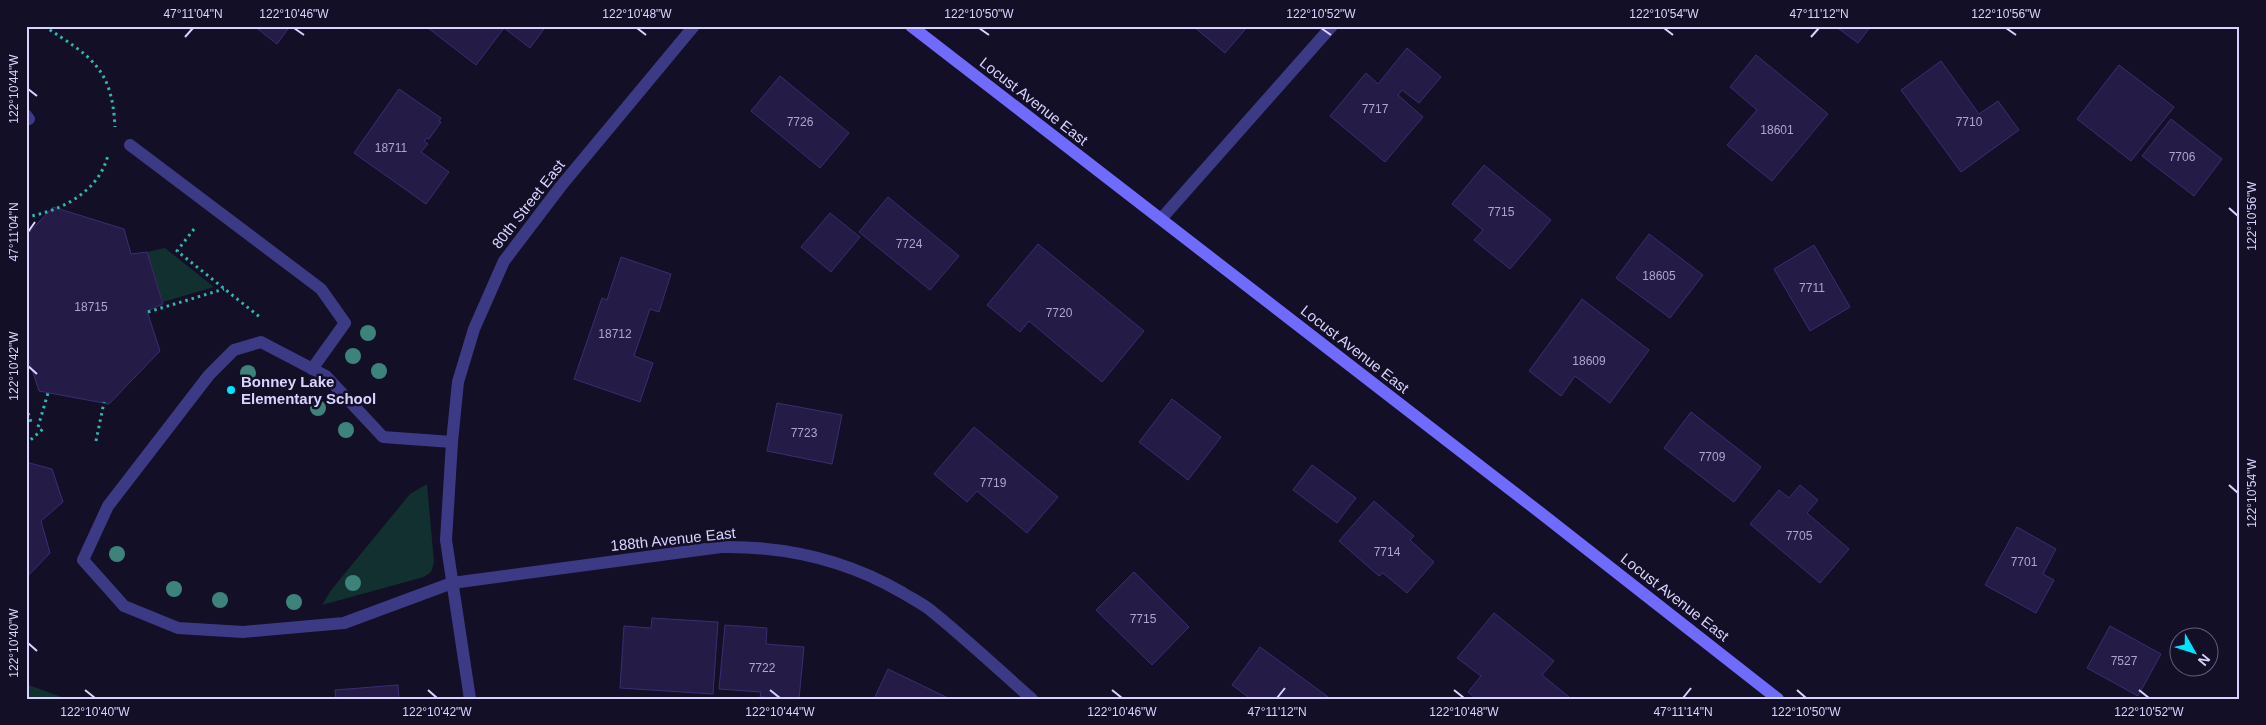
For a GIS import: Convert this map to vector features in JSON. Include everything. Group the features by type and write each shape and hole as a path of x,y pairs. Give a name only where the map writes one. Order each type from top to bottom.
{"street":[{"name":"80th Street East","path":"470,699 446,540 458,382 474,329 504,261 561,186 694,26"},
{"name":"Locust Avenue East","path":"911,26 1778,699"},
{"path":"1161,219 1332,26"},
{"path":"130,145 321,289 345,323 312,369 326,376 383,437 452,442"},
{"name":"188th Avenue East","path":"312,369 261,342 234,350 209,375 108,506 84,560 124,606 178,628 243,632 344,624 452,583 721,547 748,547 803,553 855,569 880,580 927,608 1032,699"}],"path":[{"path":"44,26 90,58 107,81 114,104 115,128"},
{"path":"26,217 70,203 94,185 109,152"},
{"path":"194,228 177,251 268,323"},
{"path":"148,312 224,289"},
{"path":"38,426 48,393"},
{"path":"96,441 104,402"},
{"path":"26,407 32,425"},
{"path":"26,444 44,428"}],"green space":[{"path":"165,248 214,287 163,302 147,252"},
{"path":"427,484 434,562 431,572 424,577 322,605 332,589 410,494"},
{"path":"26,684 67,699 26,699"}],"building":[{"path":"254,26 290,26 277,44"},
{"path":"429,26 546,26 530,48 504,28 476,65 428,28"},
{"path":"1193,26 1248,26 1225,53"},
{"path":"1835,26 1871,26 1858,43"},
{"path":"1407,48 1441,77 1419,103 1402,90 1398,95 1423,117 1385,162 1330,116 1366,73 1378,84"},
{"path":"1756,55 1828,114 1772,181 1727,145 1757,110 1730,87"},
{"path":"1941,61 1979,114 1998,101 2019,130 1961,172 1901,90"},
{"path":"2119,65 2174,107 2131,161 2077,119"},
{"path":"780,76 849,133 820,168 751,111"},
{"path":"399,89 441,118 439,121 441,122 429,139 427,138 424,141 428,144 421,152 449,172 426,204 354,153"},
{"path":"2171,119 2222,159 2194,196 2142,156"},
{"path":"1484,165 1551,220 1510,269 1474,240 1483,230 1452,204"},
{"path":"888,197 959,256 930,290 859,232"},
{"path":"53,207 124,229 131,254 147,252 163,304 147,311 160,351 109,404 39,391 26,351 26,236"},
{"path":"830,213 860,237 831,272 801,247"},
{"path":"1649,234 1703,275 1670,318 1616,278"},
{"path":"1038,244 1144,331 1102,382 1029,321 1020,332 987,305"},
{"path":"1814,245 1850,307 1810,331 1774,269"},
{"path":"621,257 671,274 659,312 650,309 634,356 653,363 640,402 574,379 602,298 607,300"},
{"path":"1582,299 1649,350 1610,403 1575,376 1561,396 1529,371"},
{"path":"1172,399 1221,437 1188,480 1139,442"},
{"path":"777,403 842,415 832,464 767,451"},
{"path":"1691,412 1761,467 1734,502 1664,448"},
{"path":"974,427 1058,497 1027,533 977,491 967,502 934,474"},
{"path":"26,462 52,469 63,502 41,521 50,553 27,577"},
{"path":"1312,465 1356,498 1337,523 1293,490"},
{"path":"1800,485 1818,500 1807,513 1849,549 1820,583 1750,524 1779,490 1789,498"},
{"path":"1374,501 1414,536 1410,540 1434,562 1407,593 1383,573 1379,576 1339,541"},
{"path":"2017,527 2056,549 2043,574 2054,580 2036,613 1985,585"},
{"path":"1134,572 1189,627 1152,665 1096,610"},
{"path":"1494,613 1554,661 1542,675 1569,697 1568,699 1476,699 1468,692 1481,676 1457,658"},
{"path":"652,618 718,622 713,694 620,688 624,626 651,628"},
{"path":"725,625 767,628 766,644 804,647 799,699 760,697 761,692 719,689"},
{"path":"2110,626 2161,654 2138,696 2087,668"},
{"path":"1260,647 1331,699 1251,699 1232,685"},
{"path":"888,669 950,699 874,699"},
{"path":"398,685 399,699 336,699 335,690"}],"place":[{"name":"Bonney Lake Elementary School","path":"231,390"}]}
